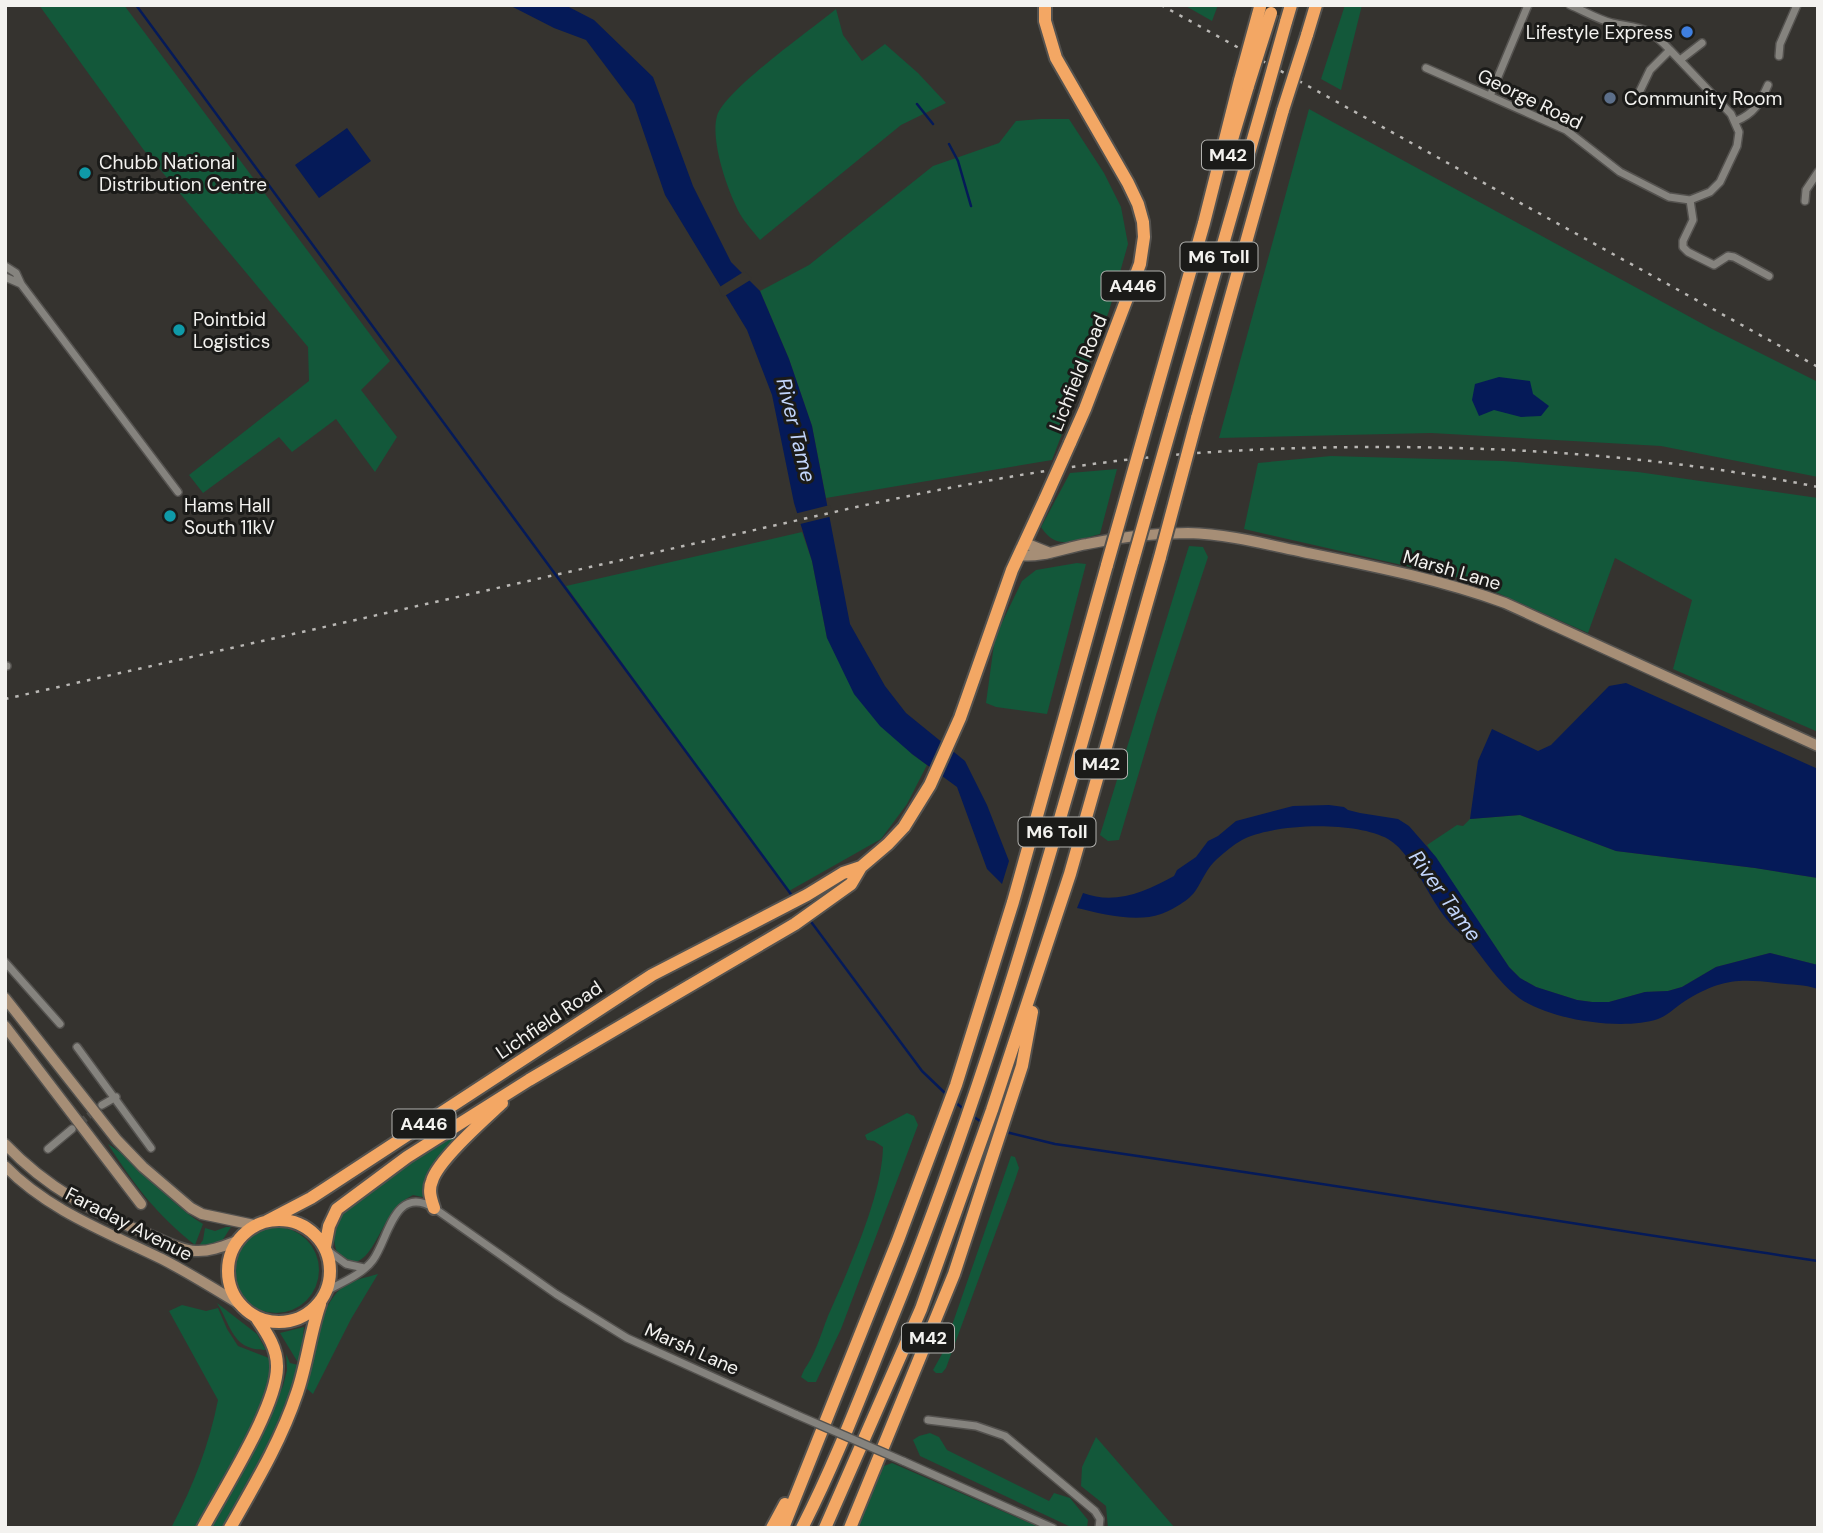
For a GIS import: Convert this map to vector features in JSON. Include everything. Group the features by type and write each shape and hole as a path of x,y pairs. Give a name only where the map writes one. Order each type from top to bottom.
{"highway":[{"name":"Lichfield Road","path":"326,1249 333,1215 354,1195 407,1157 529,1080 819,909 851,884 861,867 904,827 930,785 960,718 988,634 1022,549 1070,443 1136,278 1144,237 1138,204 1128,183 1056,58 1045,21 1045,5"},
{"name":"M6 Toll","path":"802,1528 818,1498 908,1280 973,1100 1044,877 1291,5"},
{"name":"M42","path":"827,1528 921,1309 1039,971 1070,874 1283,110 1316,5"},
{"name":"M42","path":"783,1528 804,1470 855,1350 956,1085 1013,902 1204,223 1231,146 1244,83 1266,8"},
{"name":"Lichfield Road","path":"267,1221 311,1198 652,975 807,895 843,873 861,867"},
{"name":"M42","path":"850,1528 954,1274 1022,1066 1039,971"},
{"path":"434,1208 430,1189 436,1173 484,1119 529,1080"},
{"path":"202,1528 256,1429 275,1387 278,1366 275,1351 255,1316 241,1305 232,1291 228,1268 232,1249 254,1225 288,1220 314,1233 326,1249 330,1265 325,1294 289,1415 265,1467 230,1528"},
{"path":"255,1316 278,1322 290,1321 309,1312 325,1294"},
{"path":"772,1528 804,1470"}],"street":[{"path":"1490,96 1528,5"},
{"path":"1570,5 1611,22 1637,26 1658,37 1719,99 1736,121 1739,132 1738,146 1720,182 1710,192 1690,200 1693,220 1682,241 1683,247 1714,265 1728,256 1734,257 1769,276"},
{"path":"1779,56 1780,44 1797,5"},
{"path":"1680,60 1702,43"},
{"path":"1638,94 1650,70 1670,50"},
{"name":"George Road","path":"1426,68 1566,130 1620,172 1676,200 1690,200"},
{"path":"1736,121 1749,116 1756,109 1768,85"},
{"path":"1805,201 1806,190 1818,172"},
{"path":"5,266 16,273 21,284 177,492"},
{"path":"5,277 21,284"},
{"name":"Marsh Lane","path":"1022,549 1036,557 1121,537 1197,534 1237,538 1419,576 1505,603 1818,746"},
{"path":"5,962 60,1024"},
{"path":"5,998 99,1109 143,1167 191,1208 202,1214 254,1225"},
{"name":"Faraday Avenue","path":"5,1026 76,1127 141,1204"},
{"path":"77,1047 117,1097 151,1148"},
{"path":"48,1149 76,1127 93,1125 99,1109 117,1097"},
{"name":"Faraday Avenue","path":"5,1144 27,1167 53,1187 90,1209 163,1241 196,1251 215,1249 237,1241"},
{"name":"Faraday Avenue","path":"5,1166 20,1182 52,1205 162,1259 241,1305"},
{"path":"325,1294 364,1268 375,1257 386,1232 402,1208 416,1201 434,1208"},
{"name":"Marsh Lane","path":"434,1208 544,1287 627,1338 1053,1528"},
{"path":"326,1249 346,1264 364,1268"},
{"path":"928,1420 966,1423 1005,1436 1095,1511 1100,1519 1099,1528"}],"green space":[{"path":"39,5 124,5 390,361 361,390 397,437 375,472 336,419 292,452 279,437 203,493 189,475 309,381 308,347 143,149"},
{"path":"1184,5 1218,5 1212,21"},
{"path":"1345,5 1362,5 1341,90 1321,79"},
{"path":"836,9 843,35 862,61 885,44 946,103 901,125 760,240 740,214 730,193 718,152 715,126 717,116 723,105 752,76"},
{"path":"1309,109 1712,329 1818,382 1818,477 1661,446 1431,433 1219,438"},
{"path":"1069,119 1104,173 1121,207 1128,244 1109,311 1052,460 826,498 812,426 789,359 760,291 809,265 933,166 999,143 1016,121"},
{"path":"1331,456 1503,461 1638,472 1818,498 1818,732 1673,669 1692,600 1615,558 1588,633 1468,580 1244,529 1258,463"},
{"path":"1117,469 1100,534 1068,542 1060,542 1047,535 1041,527 1070,473"},
{"path":"802,532 812,561 827,638 912,754 927,765 907,804 881,839 789,891 566,586"},
{"path":"1189,546 1203,547 1208,557 1156,715 1119,840 1108,841 1100,835"},
{"path":"1086,564 1047,714 996,707 986,703 995,637 1022,581 1036,570"},
{"path":"1520,815 1616,851 1818,878 1818,965 1770,953 1716,967 1682,987 1645,992 1609,1002 1577,1000 1536,987 1520,978 1509,967 1427,845 1457,825 1463,826 1470,819"},
{"path":"907,1113 914,1116 918,1125 841,1329 816,1382 808,1382 801,1377 815,1351 854,1255 877,1188 883,1147 867,1140 865,1135"},
{"path":"481,1116 431,1171 427,1198 413,1195 402,1202 386,1222 368,1253 361,1259 353,1263 338,1255 334,1231 345,1210 395,1171"},
{"path":"108,1144 203,1224 195,1245 147,1199"},
{"path":"1011,1156 1015,1157 1019,1168 1015,1180 946,1368 942,1373 936,1373 933,1370 942,1354"},
{"path":"231,1227 220,1244 198,1247 203,1240 205,1228 215,1231"},
{"path":"276,1227 300,1234 312,1246 319,1270 312,1294 300,1306 276,1313 252,1306 240,1294 233,1270 240,1246 252,1234"},
{"path":"378,1274 351,1319 313,1394 306,1388 318,1331 329,1303 347,1284"},
{"path":"217,1303 257,1334 266,1350 246,1346 234,1336"},
{"path":"182,1305 206,1311 218,1308 238,1346 269,1358 269,1375 264,1396 254,1419 229,1469 194,1528 171,1528 199,1465 218,1400 169,1311"},
{"path":"304,1327 300,1361 297,1361 280,1333"},
{"path":"286,1354 290,1363 298,1365 277,1429 225,1528 209,1528 241,1475 283,1386 287,1370"},
{"path":"930,1433 939,1437 947,1450 1049,1501 1054,1493 1070,1498 1088,1520 1087,1528 1073,1528 920,1456 913,1440"},
{"path":"1096,1437 1175,1528 1108,1528 1106,1506 1081,1486 1082,1467"},
{"path":"892,1463 1041,1528 857,1528 884,1466"}],"water":[{"name":"River Tame","path":"509,5 565,5 594,20 653,77 693,186 731,262 760,291 789,359 812,426 850,624 885,686 906,713 965,761 987,805 1009,861 1002,884 987,869 957,787 880,726 854,694 827,638 812,561 794,503 772,395 747,330 665,195 634,104 586,40 554,28"},
{"path":"347,128 371,161 319,198 295,165"},
{"path":"1499,377 1530,381 1533,394 1549,406 1541,416 1521,417 1494,410 1479,416 1472,400 1475,384"},
{"path":"1626,683 1818,769 1818,878 1616,851 1520,815 1470,819 1478,761 1492,729 1538,751 1551,745 1609,686"},
{"name":"River Tame","path":"1329,805 1398,819 1409,826 1436,857 1509,967 1520,978 1536,987 1577,1000 1609,1002 1645,992 1682,987 1716,967 1770,953 1818,965 1818,989 1762,981 1729,982 1697,994 1658,1019 1625,1024 1587,1021 1549,1012 1532,1006 1504,985 1467,938 1444,916 1399,847 1374,833 1356,829 1294,827 1256,834 1242,840 1214,862 1190,897 1151,917 1130,918 1077,908 1083,893 1107,898 1130,895 1174,876 1177,870 1196,857 1208,841 1236,821 1293,806"}],"pier":[{"path":"745,271 752,279 723,297 718,288"},
{"path":"830,505 833,516 796,525 794,514"}],"waterway":[{"path":"136,5 793,897"},
{"path":"917,104 933,124"},
{"path":"949,144 958,161 971,206"},
{"path":"809,919 922,1071 947,1095"},
{"path":"955,1102 966,1111"},
{"path":"971,1115 983,1123"},
{"path":"1006,1132 1055,1144 1818,1261"}],"tunnel":[{"path":"72,1129 96,1110"}],"railway":[{"path":"1161,5 1818,367"},
{"path":"5,699 881,502 998,479 1123,460 1197,453 1308,448 1491,449 1655,462 1818,487"}],"place":[{"name":"Lifestyle Express","path":"1687,32"},
{"name":"Community Room","path":"1610,98"},
{"name":"Chubb National Distribution Centre","path":"85,173"},
{"name":"Pointbid Logistics","path":"179,330"},
{"name":"Hams Hall South 11kV","path":"170,516"}]}
